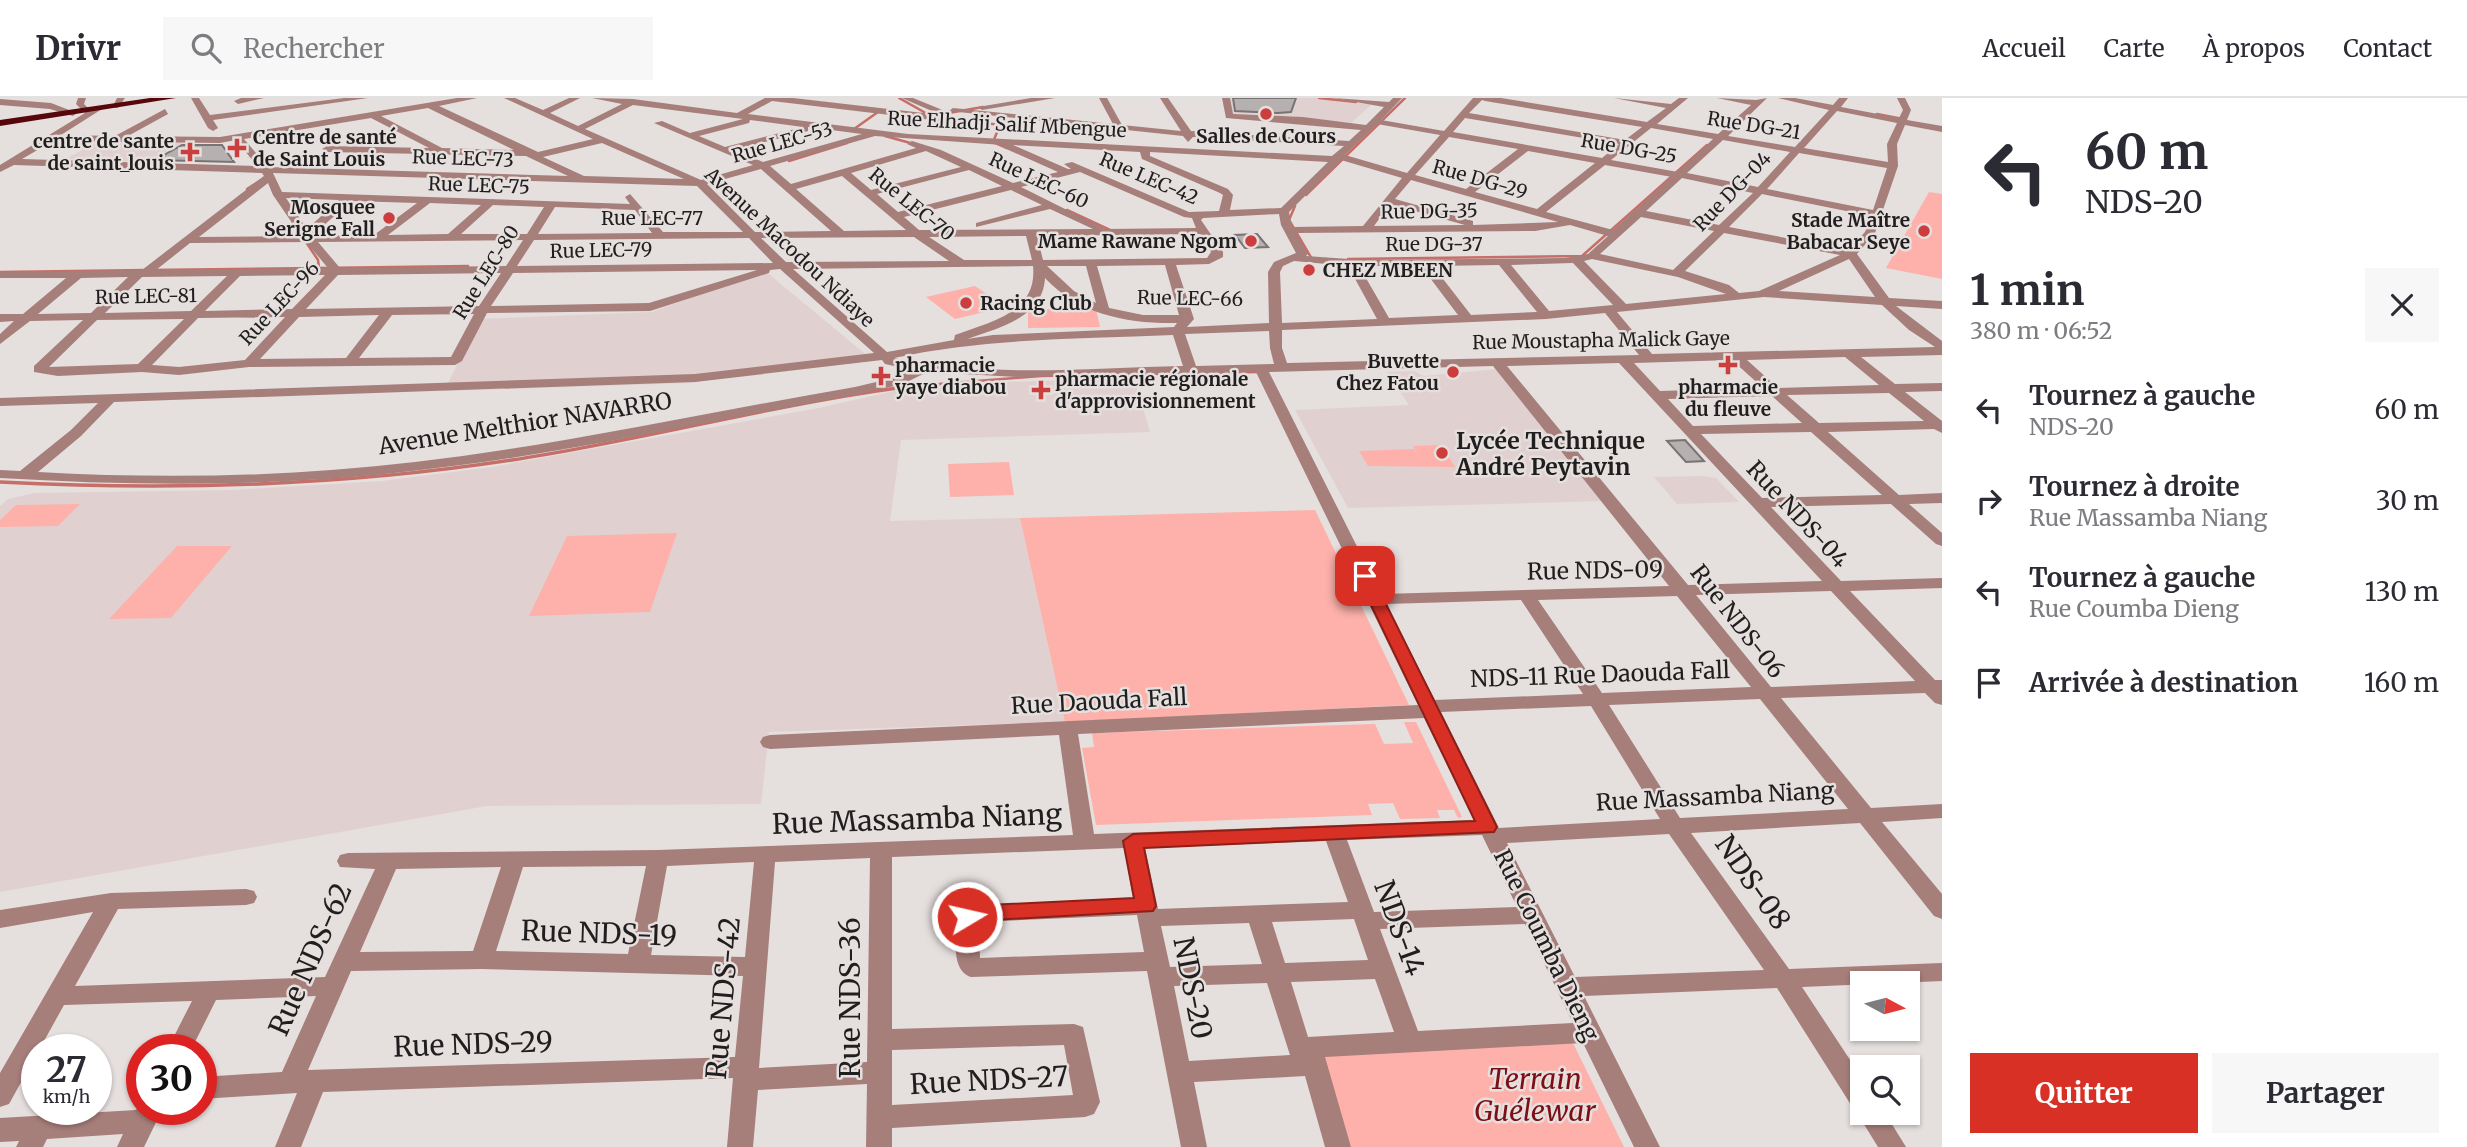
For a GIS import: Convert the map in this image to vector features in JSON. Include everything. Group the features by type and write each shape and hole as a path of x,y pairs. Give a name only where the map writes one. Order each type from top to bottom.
{"highway":[{"path":"0,123 92,110 118,102 171,98"}],"street":[{"path":"82,98 81,106 92,110"},
{"path":"195,98 220,140"},
{"path":"238,102 260,98"},
{"path":"279,98 316,137 343,171"},
{"path":"208,118 288,110 360,98"},
{"path":"316,137 373,115 473,98"},
{"name":"Avenue Macodou Ndiaye","path":"508,98 700,183 850,328 888,358 914,371"},
{"path":"542,114 576,98"},
{"name":"Rue Elhadji Salif Mbengue","path":"596,98 637,100 685,110 875,134 994,139 1118,149 1336,158"},
{"path":"706,98 659,123 764,166 839,233"},
{"path":"738,116 771,98 998,124 1002,116"},
{"path":"793,124 835,98"},
{"path":"851,131 897,98"},
{"path":"910,100 938,98"},
{"path":"923,117 1004,101 1054,98 1065,121 1055,145"},
{"path":"1103,98 1123,128 1118,149"},
{"path":"1164,98 1188,134 1187,152"},
{"name":"Rue DG-25","path":"1226,98 1229,116 1371,125 1445,134 1679,174 1876,214"},
{"path":"1338,98 1395,101"},
{"path":"1366,230 1388,200 1478,98"},
{"name":"Rue DG-21","path":"1485,98 1893,166"},
{"path":"1618,98 1674,107"},
{"path":"1538,214 1684,98"},
{"path":"1721,98 1760,101"},
{"path":"1782,98 1902,119 1942,129"},
{"name":"Rue DG-04","path":"1675,274 1761,190 1844,98"},
{"path":"946,343 1275,323 1546,315 1610,311 1760,293 1803,278 1851,254 1870,233 1893,166 1892,144 1907,107 1901,98"},
{"path":"1,100 51,106 73,113"},
{"path":"576,130 637,100"},
{"path":"910,100 942,113"},
{"path":"1199,216 1284,211 1395,101"},
{"path":"1592,256 1760,101"},
{"path":"429,104 536,154 584,180"},
{"path":"0,169 54,138 92,110"},
{"path":"953,111 1188,134 1351,144"},
{"path":"116,139 165,112"},
{"path":"1463,114 1627,143"},
{"path":"373,115 442,151"},
{"path":"688,136 756,118"},
{"path":"723,150 814,127"},
{"name":"Rue LEC-60","path":"875,134 927,148 1106,231"},
{"name":"Rue LEC-53","path":"700,183 875,134"},
{"path":"54,138 220,140 237,136 316,137 442,151 536,154 602,140"},
{"path":"237,136 268,173 278,195 337,270"},
{"path":"1273,138 1280,156"},
{"name":"Rue LEC-42","path":"994,139 1068,168 1081,169 1177,212 1199,216 1196,220 1217,257 1202,262"},
{"path":"788,188 927,148"},
{"path":"1467,193 1526,148"},
{"path":"1145,150 1145,157 1224,191 1227,195 1223,208 1227,214"},
{"name":"Rue DG-29","path":"1336,158 1614,234"},
{"name":"Rue LEC-73","path":"14,162 268,173 343,171 700,183"},
{"path":"870,193 971,167"},
{"path":"896,216 1012,186 1068,168"},
{"name":"Rue LEC-70","path":"844,172 916,233 960,263"},
{"path":"268,173 142,273 40,369 58,372 142,368 191,370 249,363 349,363 387,313"},
{"path":"376,239 461,176"},
{"path":"618,180 660,236"},
{"name":"Rue LEC-75","path":"278,195 636,206"},
{"path":"309,237 348,198"},
{"path":"1388,200 1488,228"},
{"path":"450,238 491,202"},
{"name":"Rue LEC-80","path":"349,363 455,361 482,311 551,205"},
{"path":"956,232 1052,205"},
{"path":"1282,367 1275,323 1274,272 1278,264 1299,256 1302,249 1290,230 1284,211"},
{"path":"1638,213 1851,254 1885,304 1900,320 1942,348"},
{"name":"Rue DG-35","path":"1290,230 1550,228 1568,222"},
{"name":"Rue LEC-77","path":"186,240 1202,230"},
{"path":"0,402 674,380 888,358 946,343 1007,320 1021,311 1038,290 1038,263 1031,232"},
{"path":"1592,256 1725,288 1738,297"},
{"name":"Rue DG-37","path":"1293,258 1351,262 1424,262 1576,260 1592,256"},
{"path":"1576,260 1624,309"},
{"path":"1502,261 1546,315"},
{"path":"1091,262 1104,311"},
{"name":"Rue LEC-79","path":"0,275 1202,262"},
{"path":"1351,262 1384,321"},
{"path":"1424,262 1467,318"},
{"name":"Rue LEC-66","path":"1038,263 1065,292 1104,311 1144,318 1275,323"},
{"path":"1170,263 1186,319 1178,331"},
{"name":"Rue LEC-81","path":"0,318 650,307 765,271 770,265"},
{"name":"Rue LEC-96","path":"249,363 293,313 337,270"},
{"path":"142,368 191,315 237,272"},
{"path":"0,340 79,273"},
{"path":"0,287 17,274"},
{"path":"1760,293 1885,304 1942,305"},
{"path":"1610,311 1648,358"},
{"path":"1178,331 1191,369"},
{"name":"Rue Moustapha Malick Gaye","path":"977,373 1735,356 1942,348"},
{"path":"1848,353 1941,426"},
{"path":"1735,356 1942,541"},
{"name":"Rue NDS-04","path":"1622,358 1835,587 1938,690"},
{"name":"Rue NDS-06","path":"1497,362 1861,814 1942,910"},
{"name":"Rue Coumba Dieng","path":"1260,367 1647,1147"},
{"name":"Avenue Melthior NAVARRO","path":"0,474 104,480 218,479 412,467 508,454 887,384 914,371 977,373"},
{"path":"29,401 58,372"},
{"path":"1656,395 1942,387"},
{"path":"23,475 76,433 111,397"},
{"path":"1688,430 1941,426"},
{"path":"1758,503 1942,498"},
{"name":"Rue NDS-09","path":"1376,599 1942,583"},
{"name":"NDS-08","path":"1526,595 1596,699 1674,825 1784,980 1850,1082"},
{"name":"NDS-11 Rue Daouda Fall","path":"1429,708 1764,693 1938,690"},
{"name":"Rue Daouda Fall","path":"770,742 1429,708"},
{"path":"1067,727 1086,843"},
{"name":"Rue Massamba Niang","path":"348,861 658,858 1674,825 1942,811"},
{"name":"NDS-14","path":"1334,834 1410,1042"},
{"name":"NDS-20","path":"1133,841 1194,1147"},
{"name":"Rue NDS-36","path":"879,1147 881,850"},
{"name":"Rue NDS-42","path":"740,1147 765,854"},
{"path":"638,964 658,858"},
{"name":"Rue NDS-62","path":"289,1084 388,861"},
{"path":"482,960 514,861"},
{"path":"0,919 111,901 246,897"},
{"path":"0,1096 111,901"},
{"path":"1383,969 1275,973 971,968 968,914 1147,912 1363,916 1532,915"},
{"path":"1258,914 1297,1047 1311,1056 1338,1147"},
{"name":"Rue NDS-19","path":"343,962 482,960 755,967"},
{"path":"1567,987 1942,972"},
{"path":"56,996 332,986"},
{"path":"187,1034 209,991"},
{"path":"1179,1072 1410,1042 1590,1032"},
{"name":"Rue NDS-27","path":"879,1117 1085,1106 1087,1102 1074,1034 880,1040"},
{"name":"Rue NDS-29","path":"217,1087 315,1081 879,1072"},
{"path":"288,1147 315,1081"},
{"path":"0,1130 34,1137 126,1119"},
{"path":"130,1147 141,1125"},
{"path":"1879,1125 1893,1147"}],"shaded area":[{"path":"1230,98 1317,98 1372,104 1351,123 1290,116 1237,116 1232,113"},
{"path":"100,141 186,141 149,162 65,159"},
{"path":"765,271 869,357 690,383 444,391 480,319 652,312"},
{"name":"Lycée Technique André Peytavin","path":"1497,369 1604,501 1348,508 1295,410 1409,405 1387,372 1414,371 1424,376"},
{"path":"1134,378 1150,432 901,440 890,521 1020,518 1065,722 769,732 761,804 487,806 0,892 0,506 8,499 35,493 233,490 382,481 492,467 819,408 907,388 972,383"},
{"path":"1654,477 1716,478 1739,502 1677,504"}],"green space":[{"name":"Stade Maître Babacar Seye","path":"1929,192 1942,194 1942,279 1886,268"},
{"name":"Racing Club","path":"975,286 1005,307 955,319 926,297"},
{"path":"1028,309 1096,309 1100,327 1028,328"},
{"path":"1441,445 1455,467 1368,466 1359,451 1414,449 1420,459 1413,446"},
{"path":"1009,462 1014,495 950,497 948,464"},
{"path":"80,504 58,526 0,527 0,520 16,505"},
{"path":"1315,510 1409,705 1065,722 1020,518"},
{"path":"677,533 650,612 529,616 567,536"},
{"path":"177,546 232,546 171,618 109,619"},
{"path":"1404,722 1416,722 1462,817 1458,818 1454,810 1437,810 1440,818 1400,819 1393,803 1368,804 1372,815 1096,825 1082,748 1094,747 1092,733 1375,724 1384,744 1413,743"},
{"name":"Terrain Guélewar","path":"1572,1041 1624,1147 1348,1147 1319,1056"}],"building":[{"path":"1233,98 1296,98 1291,112 1278,113 1235,111"},
{"path":"182,145 222,145 234,162 155,160"},
{"name":"Mame Rawane Ngom","path":"1257,234 1268,247 1245,248 1235,235"},
{"path":"1685,440 1704,461 1686,462 1667,441"}],"waterway":[{"path":"899,98 931,116 983,107"},
{"path":"1319,98 1356,102"},
{"path":"1306,195 1405,98"},
{"path":"854,129 878,112"},
{"path":"1877,114 1903,119"},
{"path":"962,120 1000,125 993,142 1007,148"},
{"path":"885,136 914,144"},
{"path":"789,161 847,143"},
{"path":"1348,259 1582,256 1707,145"},
{"path":"247,189 267,176"},
{"path":"1295,206 1289,220 1312,259"},
{"path":"1067,210 1110,230"},
{"path":"293,223 300,239"},
{"path":"304,239 318,260 319,268"},
{"path":"319,268 468,266"},
{"path":"151,270 319,268"},
{"path":"0,272 146,270"},
{"path":"915,386 1041,376 1260,372"},
{"path":"915,386 929,384"},
{"path":"0,482 193,486 384,476 512,460 824,400 915,386"}],"place":[{"name":"Salles de Cours","path":"1266,114"},
{"name":"Centre de santé de Saint Louis","path":"237,148"},
{"name":"centre de sante de saint_louis","path":"190,152"},
{"name":"Mosquee Serigne Fall","path":"389,218"},
{"name":"Stade Maître Babacar Seye","path":"1924,231"},
{"name":"Mame Rawane Ngom","path":"1251,241"},
{"name":"CHEZ MBEEN","path":"1309,270"},
{"name":"Racing Club","path":"966,303"},
{"name":"pharmacie du fleuve","path":"1728,365"},
{"name":"Buvette Chez Fatou","path":"1453,372"},
{"name":"pharmacie yaye diabou","path":"881,376"},
{"name":"pharmacie régionale d'approvisionnement","path":"1041,390"},
{"name":"Lycée Technique André Peytavin","path":"1442,453"}],"route":[{"path":"967,917 968,914 1146,906 1133,841 1488,827 1365,576"}]}
